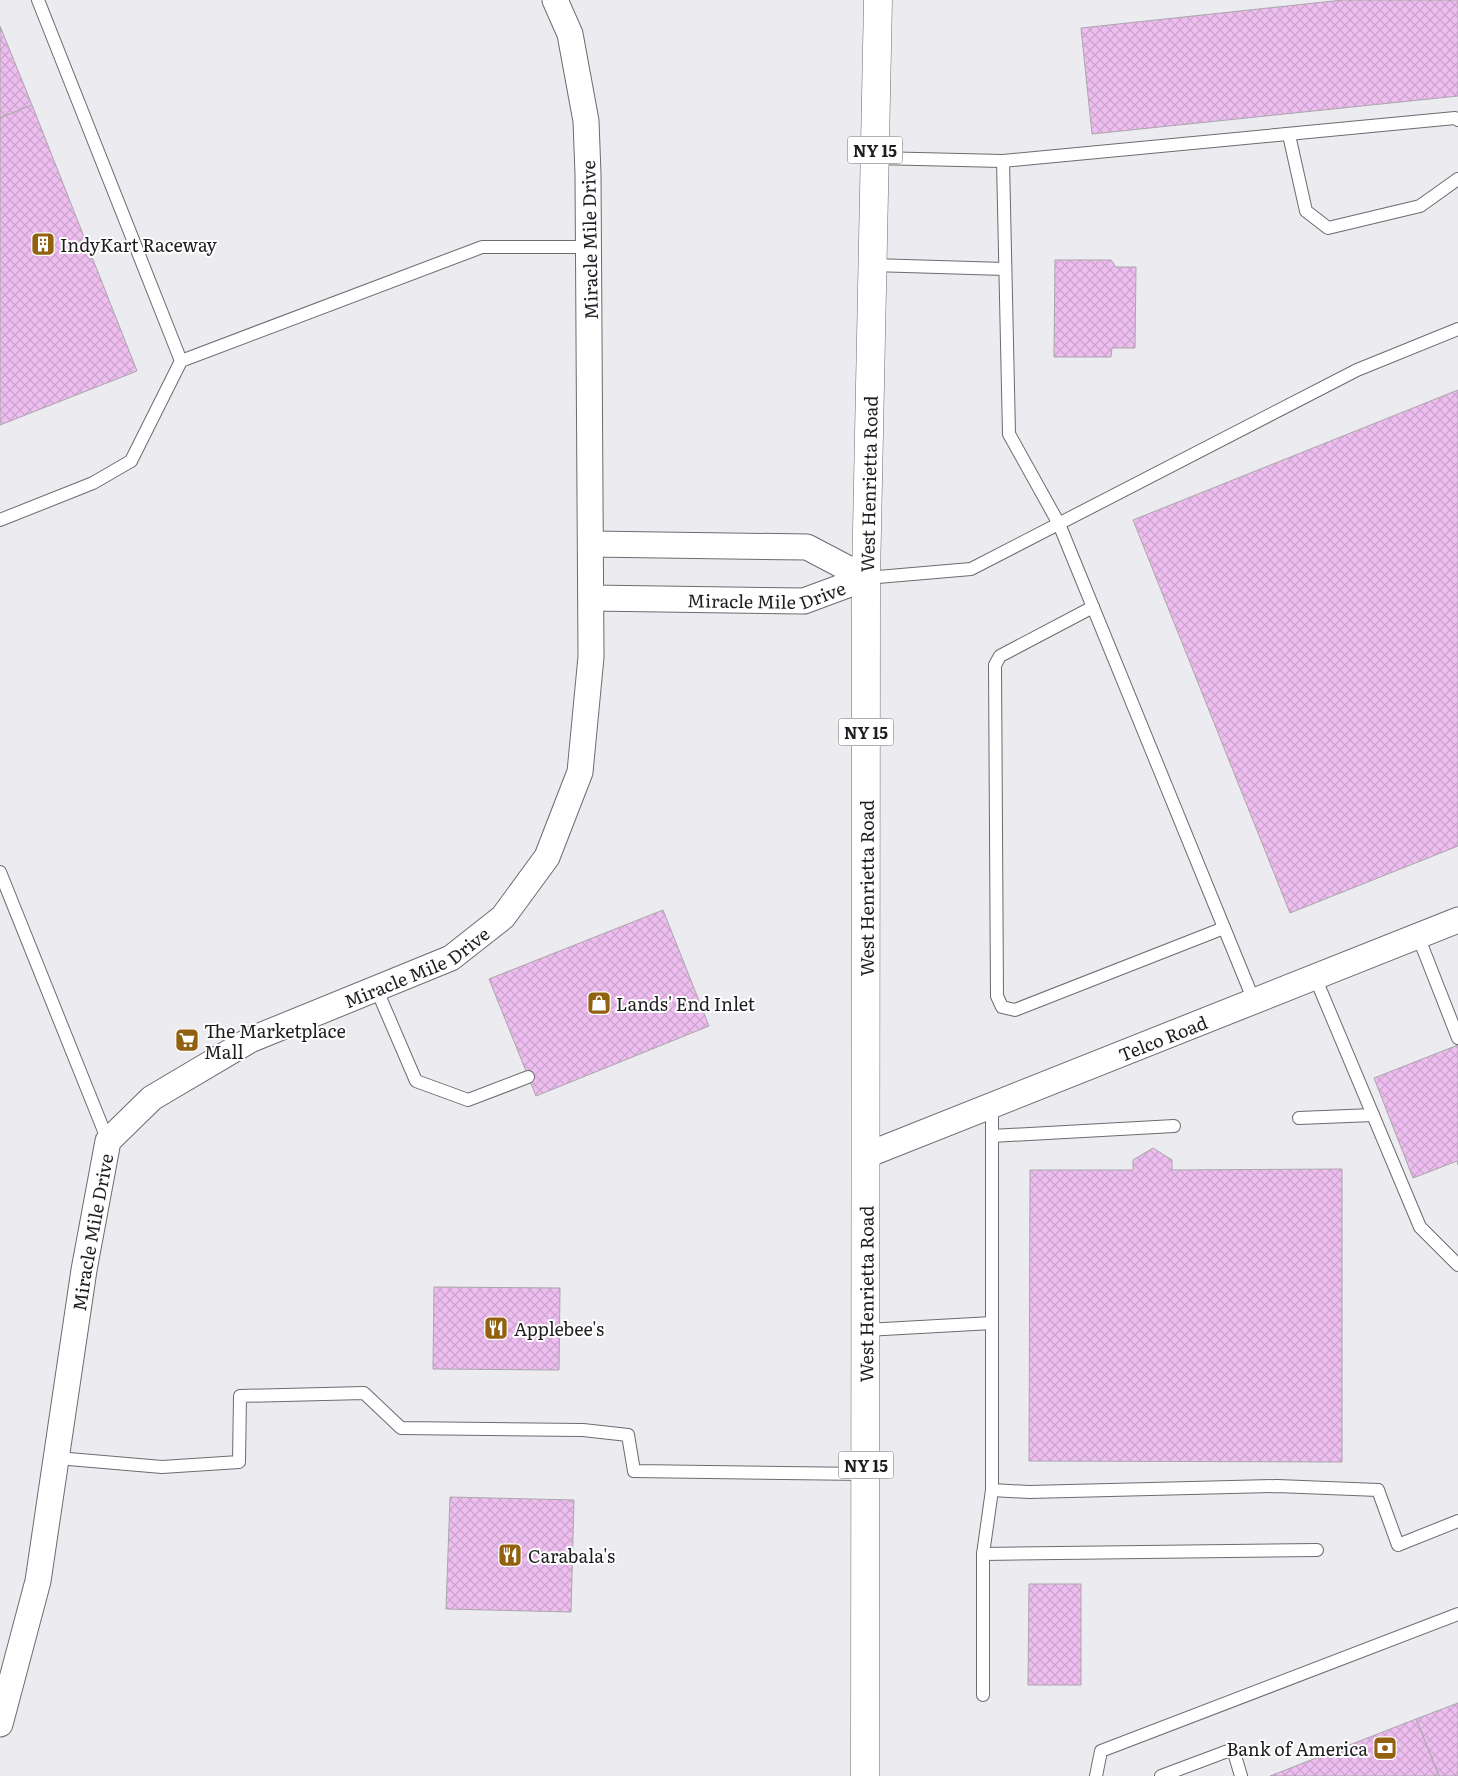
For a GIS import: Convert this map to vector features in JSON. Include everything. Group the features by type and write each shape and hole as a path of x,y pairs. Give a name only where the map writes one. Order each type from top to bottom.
{"main road":[{"name":"West Henrietta Road","path":"865,1776 866,578 878,6"}],"street":[{"name":"Miracle Mile Drive","path":"0,1724 38,1581 84,1270 108,1141 152,1098 250,1040 451,958 503,917 547,857 580,772 590,667 591,598 590,248 586,121 570,34 555,0"},
{"name":"Miracle Mile Drive","path":"591,544 807,547 866,578"},
{"name":"Miracle Mile Drive","path":"591,598 804,601 866,578"},
{"name":"Telco Road","path":"867,1155 1458,920"}],"lane":[{"path":"38,0 181,361"},
{"path":"875,158 1003,161 1455,118 1458,120"},
{"path":"1289,135 1306,211 1328,228 1420,206 1458,179"},
{"path":"1003,161 1008,434 1059,524 1254,1001"},
{"path":"0,520 93,483 131,461 181,361 482,248 590,248"},
{"path":"872,265 1005,269"},
{"path":"866,578 972,569 1357,370 1458,329"},
{"path":"1093,607 1000,656 995,665 997,996 1002,1007 1015,1010 1224,928"},
{"path":"0,872 108,1141"},
{"path":"1418,936 1458,1038"},
{"path":"1315,977 1420,1227 1458,1265"},
{"path":"376,988 416,1081 468,1100 528,1077"},
{"path":"983,1695 983,1554 992,1490 992,1105"},
{"path":"1299,1118 1373,1115"},
{"path":"992,1136 1174,1126"},
{"path":"866,1330 992,1324"},
{"path":"57,1458 162,1467 239,1462 240,1396 364,1393 401,1428 583,1430 628,1436 634,1472 866,1474"},
{"path":"992,1490 1029,1492 1277,1486 1378,1490 1398,1545 1458,1521"},
{"path":"983,1554 1317,1550"},
{"path":"1096,1776 1101,1751 1458,1614"},
{"path":"1161,1776 1234,1749 1241,1776"}],"building":[{"path":"1343,0 1458,0 1458,96 1092,134 1081,28"},
{"path":"0,26 32,105 0,118"},
{"name":"IndyKart Raceway","path":"32,105 137,371 0,425 0,118"},
{"path":"1055,260 1111,260 1116,267 1136,267 1135,348 1112,348 1111,357 1054,357"},
{"path":"1458,390 1458,846 1290,913 1133,520"},
{"name":"Lands' End Inlet","path":"663,910 709,1026 536,1096 489,979"},
{"path":"1458,1045 1458,1165 1457,1161 1413,1178 1374,1078"},
{"path":"1153,1148 1172,1160 1172,1170 1342,1169 1342,1462 1029,1461 1030,1170 1133,1170 1133,1160"},
{"name":"Applebee's","path":"434,1287 560,1288 559,1370 433,1369"},
{"name":"Carabala's","path":"450,1497 574,1500 571,1612 446,1609"},
{"path":"1029,1584 1081,1584 1081,1685 1028,1685"},
{"path":"1458,1703 1458,1776 1439,1776 1416,1719"},
{"name":"Bank of America","path":"1416,1719 1439,1776 1270,1776"}],"place":[{"name":"IndyKart Raceway","path":"43,244"},
{"name":"Lands' End Inlet","path":"599,1003"},
{"name":"The Marketplace Mall","path":"187,1040"},
{"name":"Applebee's","path":"496,1328"},
{"name":"Carabala's","path":"510,1555"},
{"name":"Bank of America","path":"1385,1748"}]}
